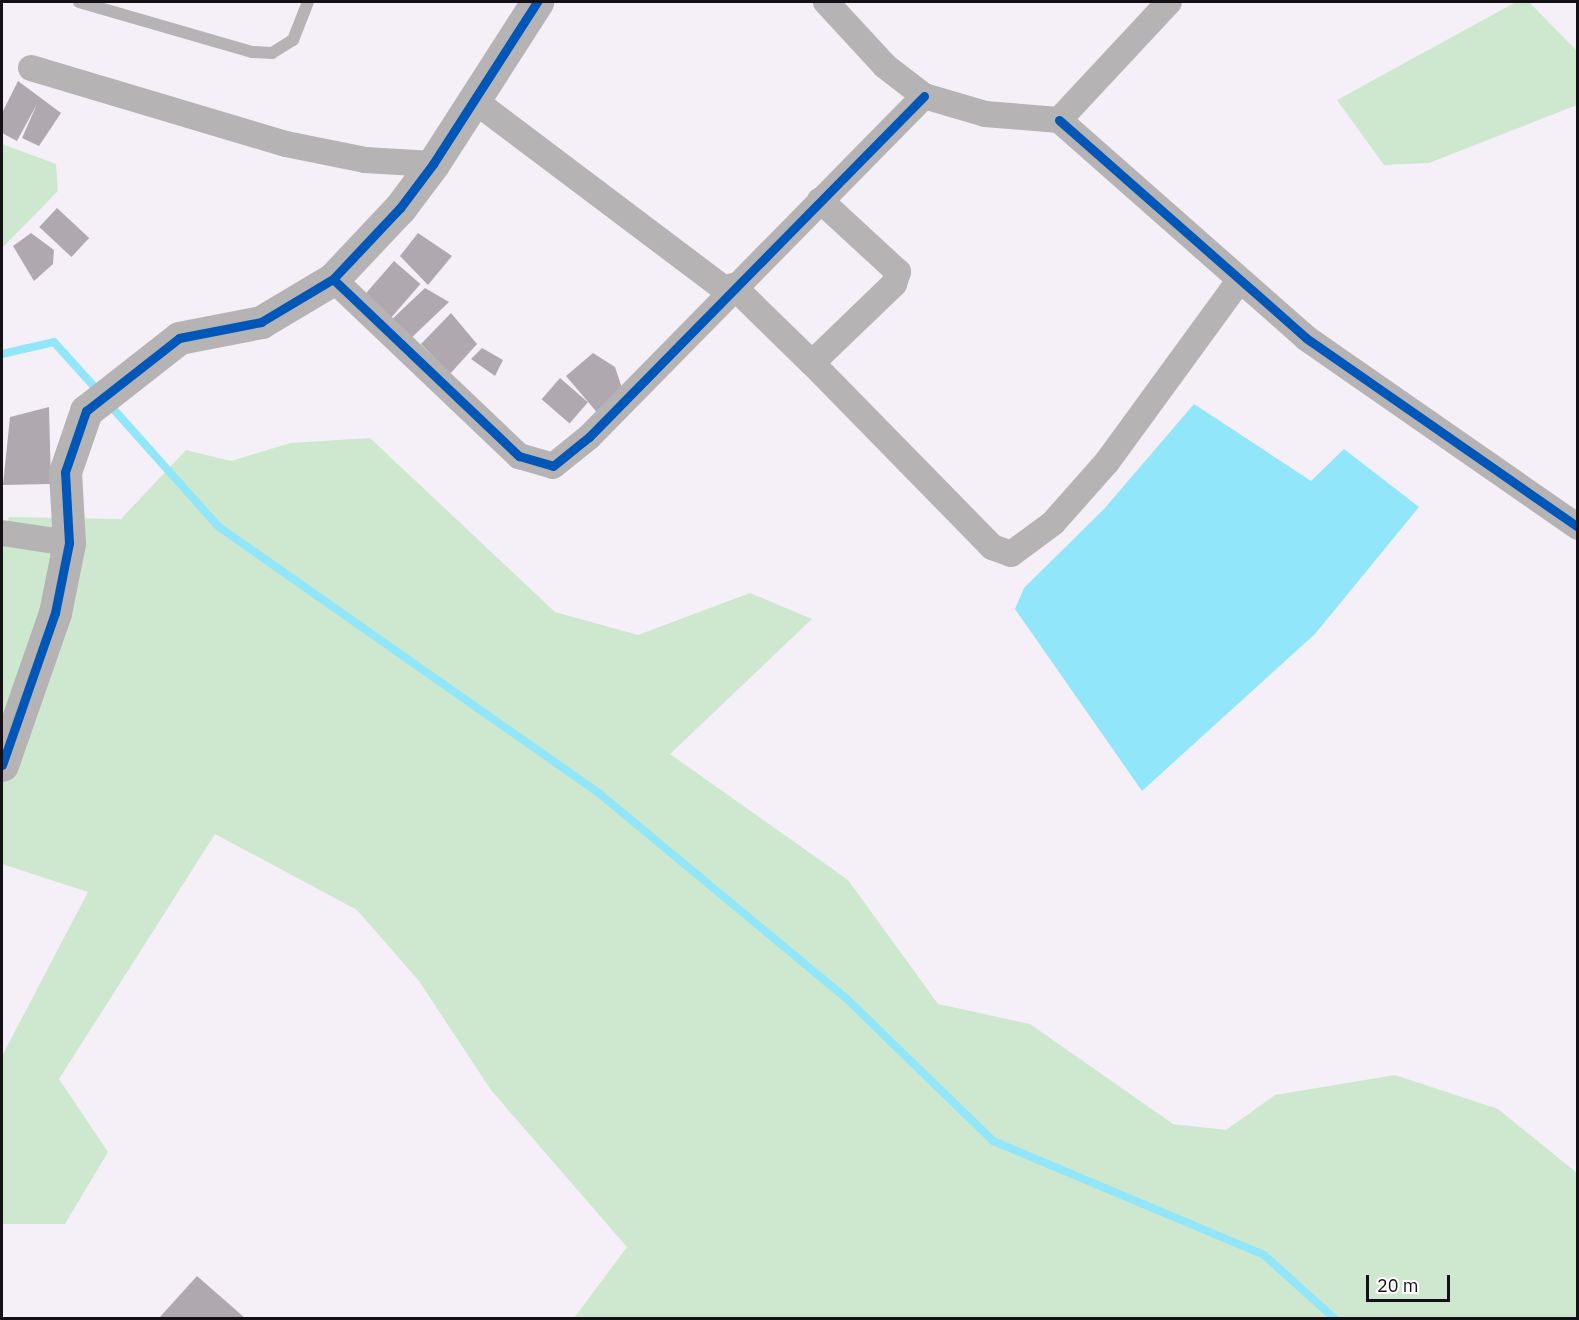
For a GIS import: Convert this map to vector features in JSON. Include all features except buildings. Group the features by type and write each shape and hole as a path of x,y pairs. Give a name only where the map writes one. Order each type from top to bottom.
{"street":[{"path":"2,765 55,614 69,543 66,472 86,411 122,379 179,338 261,322 333,279 400,208 433,164 537,2"},
{"path":"826,2 885,66 924,96 985,114 1059,120 1306,338 1578,527"},
{"path":"1059,120 1169,2"},
{"path":"31,68 209,126 365,160 433,164"},
{"path":"333,279 519,456 553,466 589,437 730,289 924,96"},
{"path":"475,101 730,289 812,363 992,547 1011,554 1053,523 1107,462 1239,281"},
{"path":"812,363 900,276 820,200"},
{"path":"2,533 69,543"}],"lane":[{"path":"79,2 252,52 272,53 293,40 308,2"}],"green space":[{"path":"1516,2 1529,2 1577,51 1577,105 1429,163 1384,165 1337,100"},
{"path":"2,144 56,164 58,191 2,248"},
{"path":"370,438 555,612 638,635 750,593 812,619 670,754 848,880 938,1004 1030,1024 1173,1124 1226,1130 1275,1095 1395,1075 1498,1109 1577,1173 1577,1318 574,1318 627,1247 491,1090 419,981 357,910 215,834 59,1079 108,1152 65,1224 2,1224 2,1056 88,892 2,864 2,537 9,517 121,519 186,450 231,461 291,443"}],"water":[{"path":"1194,404 1311,481 1344,449 1419,507 1315,634 1142,791 1015,609 1024,588 1104,509"}],"waterway":[{"path":"2,354 54,342 100,393"},
{"path":"108,403 219,527 600,794 846,998 993,1141 1264,1255 1334,1318"}],"cycle path":[{"path":"2,765 55,613 69,543 65,472 86,411 179,338 261,322 333,279 400,208 433,164 537,2"},
{"path":"333,279 519,456 553,466 589,437 924,96"},
{"path":"1059,120 1306,338 1578,527"}]}
